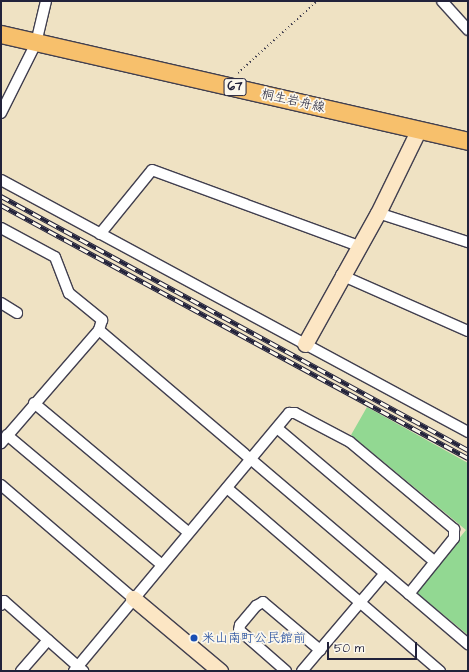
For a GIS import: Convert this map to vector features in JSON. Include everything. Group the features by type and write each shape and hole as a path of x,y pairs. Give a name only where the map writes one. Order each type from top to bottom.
{"main road":[{"name":"桐生岩舟線","path":"1,34 418,131 468,141"}],"street":[{"path":"1,113 36,43 46,1"},
{"path":"442,1 468,30"},
{"path":"305,344 341,275 378,212 418,131"},
{"path":"100,234 152,170 359,246"},
{"path":"1,180 468,432"},
{"path":"378,212 468,242"},
{"path":"1,228 56,257 69,293 102,320 99,330 4,439 161,564"},
{"path":"341,275 468,331"},
{"path":"1,303 17,313"},
{"path":"99,330 468,644"},
{"path":"34,403 188,532"},
{"path":"1,605 4,601 78,669 161,564 251,460 289,413 295,413 350,442 454,529 454,538 409,594"},
{"path":"277,428 435,562"},
{"path":"1,485 220,671"},
{"path":"227,488 440,671"},
{"path":"302,671 385,573"},
{"path":"286,671 239,630 240,625 256,606 263,602 320,650"},
{"path":"21,671 48,640"}],"path":[{"path":"225,85 317,1"}],"green space":[{"path":"367,407 468,463 468,635 417,593 418,589 466,530 351,435"}],"railway":[{"path":"1,196 468,450"},
{"path":"1,205 468,458"}],"place":[{"name":"米山南町公民館前","path":"194,638"}]}
